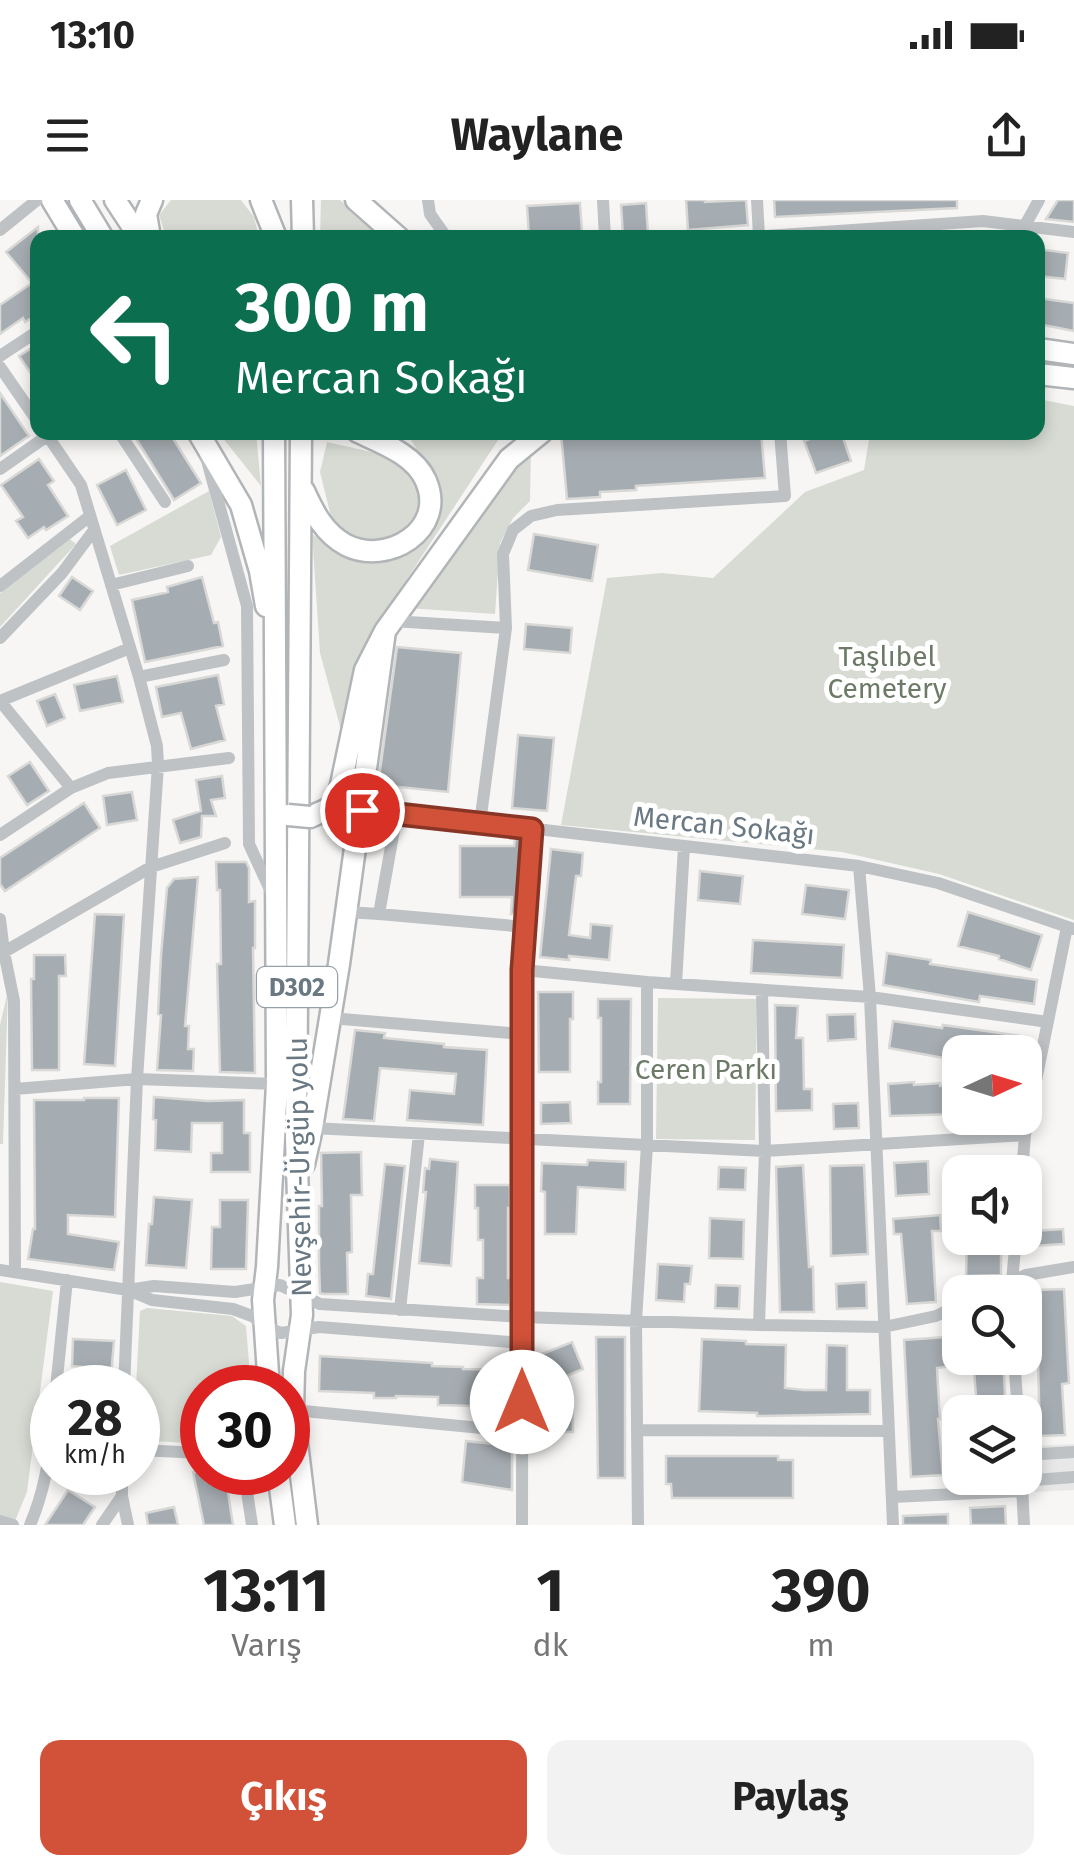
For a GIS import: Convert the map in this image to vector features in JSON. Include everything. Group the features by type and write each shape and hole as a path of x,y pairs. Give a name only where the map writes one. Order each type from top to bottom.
{"highway":[{"path":"52,200 71,230"},
{"path":"80,200 99,230"},
{"path":"115,200 135,230"},
{"path":"149,230 146,214 152,200"},
{"path":"261,200 273,230"},
{"path":"275,200 275,230"},
{"path":"302,200 302,230"},
{"path":"356,200 390,230"},
{"path":"1045,351 1074,354"},
{"path":"1045,375 1074,378"},
{"path":"202,440 241,505 260,570 274,653"},
{"name":"Nevşehir-Ürgüp yolu","path":"268,1365 264,1287 277,1084 276,905 282,809 274,653 274,440"},
{"name":"Nevşehir-Ürgüp yolu","path":"295,1365 301,1296 297,1196 301,440"},
{"path":"301,484 324,528 348,546 375,551 405,544 422,528 430,504 426,482 412,463 376,440"},
{"path":"282,809 310,817 328,810 338,799 365,670 388,626 509,459 532,440"},
{"path":"297,1196 330,1018 388,626"},
{"path":"281,1495 285,1525"},
{"name":"Nevşehir-Ürgüp yolu","path":"304,1495 307,1525"}],"street":[{"path":"0,230 37,200"},
{"path":"428,200 430,214 441,230"},
{"path":"602,200 604,230"},
{"path":"757,200 764,230"},
{"path":"1022,230 1039,200"},
{"path":"852,230 983,221 1014,230"},
{"path":"1045,232 1074,232"},
{"path":"0,356 30,335"},
{"path":"0,367 30,410"},
{"path":"0,469 38,440"},
{"path":"50,440 81,485 157,746 125,1365"},
{"path":"124,440 165,502"},
{"path":"201,440 248,606 250,844 276,905"},
{"path":"480,823 506,628 503,554 513,530 532,516 557,510 785,496 781,440"},
{"path":"0,586 92,523"},
{"path":"0,638 62,573 92,523"},
{"path":"111,585 188,566"},
{"path":"388,626 506,628"},
{"path":"70,788 0,701 130,648"},
{"path":"139,678 224,660"},
{"path":"0,834 70,788 108,773 228,758"},
{"name":"Mercan Sokağı","path":"362,810 859,866 938,884 1071,928"},
{"path":"378,914 398,814"},
{"path":"522,1525 522,970 532,829"},
{"path":"2,955 151,867 225,843"},
{"path":"676,984 684,846"},
{"path":"859,866 870,996 893,1525"},
{"path":"346,912 526,927"},
{"path":"0,920 2,955 14,1001 15,1090 7,1151 15,1272"},
{"path":"1042,1051 1071,928"},
{"path":"522,970 870,996 1048,1022"},
{"path":"638,1525 636,1321 647,1145 647,982"},
{"path":"759,1325 765,1151 762,990"},
{"path":"330,1018 522,1034"},
{"path":"15,1090 137,1079 277,1084"},
{"path":"312,1128 765,1151 1025,1135 1023,1155"},
{"path":"400,1310 418,1134"},
{"path":"1025,1275 1074,1267"},
{"path":"0,1270 128,1290 152,1300 233,1309 281,1333 318,1328 522,1343"},
{"path":"58,1365 67,1280"},
{"path":"128,1290 154,1286 250,1292 264,1287 288,1287 320,1304 522,1318 759,1325 884,1326 942,1313"},
{"path":"310,1412 522,1432"},
{"path":"637,1430 889,1431"},
{"path":"1042,1454 1074,1452"},
{"path":"1042,1481 1074,1478"},
{"path":"892,1498 942,1492"},
{"path":"30,1525 42,1495"},
{"path":"248,1495 252,1525"},
{"path":"1023,1495 1024,1525"},
{"path":"102,1525 122,1496"},
{"path":"122,1496 128,1525"},
{"path":"0,1521 13,1525"}],"shaded area":[{"path":"1074,1444 1074,1490 1042,1492 1042,1446"}],"green space":[{"path":"171,200 241,200 254,217 257,230 164,230 159,215"},
{"path":"321,200 340,200 374,230 320,230"},
{"name":"Taşlıbel Cemetery","path":"1045,400 1074,406 1074,920 939,874 842,852 561,825 607,578 662,573 713,578 805,492 864,470 869,440 1045,440"},
{"path":"224,440 257,440 261,486"},
{"path":"411,440 498,440 365,643 351,728 341,730 320,653 312,534 347,559 381,563 409,553 425,536 422,458"},
{"path":"327,442 385,455 405,470 416,486 419,504 413,522 400,534 375,540 352,536 332,521 320,472"},
{"path":"531,447 530,501 513,518 500,543 495,614 407,608 511,461"},
{"path":"209,491 221,537 211,555 119,575 110,546"},
{"path":"70,539 76,544 0,627 0,593"},
{"path":"8,991 3,1144 0,1144 0,1025"},
{"name":"Ceren Parkı","path":"658,998 757,999 755,1140 656,1139"},
{"path":"0,1282 53,1291 43,1365 30,1365 27,1492 15,1521 0,1516"},
{"path":"147,1308 232,1316 246,1326 249,1365 180,1365 180,1443 160,1441 160,1365 137,1365 140,1311"}],"building":[{"path":"686,200 746,200 748,225 688,230"},
{"path":"774,200 957,200 957,208 775,217"},
{"path":"1058,200 1074,200 1074,222 1046,219"},
{"path":"580,203 582,230 529,230 527,206"},
{"path":"646,203 648,230 623,230 621,205"},
{"path":"30,233 30,281 6,252"},
{"path":"1045,250 1068,253 1065,279 1045,277"},
{"path":"30,284 30,319 25,322 23,318 0,334 0,305"},
{"path":"1045,299 1074,303 1074,331 1045,325"},
{"path":"30,349 30,372 19,356"},
{"path":"0,393 29,436 0,456"},
{"path":"137,440 174,440 201,483 174,500"},
{"path":"562,440 762,440 765,478 636,486 636,490 600,492 600,497 567,499"},
{"path":"844,440 851,461 816,473 804,441"},
{"path":"39,459 54,481 48,485 68,516 28,538 16,521 23,517 1,485"},
{"path":"126,470 146,510 117,525 97,485"},
{"path":"534,534 598,545 592,581 528,570"},
{"path":"72,577 93,591 80,610 59,596"},
{"path":"202,577 223,646 145,662 132,600 168,592 167,587"},
{"path":"526,624 572,628 570,653 524,649"},
{"path":"397,647 461,653 448,792 378,785"},
{"path":"218,675 224,704 216,706 225,740 191,749 181,713 162,717 156,687"},
{"path":"117,676 123,702 80,711 74,685"},
{"path":"55,694 65,718 47,726 37,701"},
{"path":"518,735 554,738 547,811 512,808"},
{"path":"30,762 49,791 27,805 8,776"},
{"path":"222,776 225,798 211,800 216,816 202,816 201,837 180,843 173,820 201,811 196,780"},
{"path":"132,792 137,820 107,825 103,796"},
{"path":"84,803 100,828 5,891 0,884 0,858"},
{"path":"515,839 521,839 517,914 511,914 512,897 460,897 460,846 514,846"},
{"path":"551,849 583,853 581,876 576,876 569,935 590,938 591,924 612,926 609,960 540,957"},
{"path":"216,862 246,862 249,868 249,902 255,901 255,1073 220,1072 220,890"},
{"path":"700,871 743,876 740,904 698,900"},
{"path":"198,877 185,1026 189,1026 188,1049 194,1049 193,1071 157,1070 167,888 174,879"},
{"path":"806,885 849,890 845,919 802,914"},
{"path":"968,912 1042,935 1031,970 999,956 958,946"},
{"path":"95,914 124,915 115,1066 84,1064"},
{"path":"753,940 844,945 842,978 751,973"},
{"path":"887,953 931,960 930,964 1037,980 1034,1004 980,996 979,1002 883,985"},
{"path":"34,955 65,955 66,976 59,976 59,1070 32,1070"},
{"path":"538,992 573,992 570,1072 539,1072"},
{"path":"598,999 631,999 630,1104 598,1104"},
{"path":"775,1005 798,1006 796,1038 803,1038 804,1089 812,1089 812,1110 776,1111"},
{"path":"855,1014 856,1039 828,1041 827,1015"},
{"path":"893,1021 1014,1035 942,1035 942,1058 889,1048"},
{"path":"355,1030 385,1033 384,1038 487,1050 483,1125 407,1120 410,1090 454,1094 456,1074 380,1068 374,1121 343,1119"},
{"path":"940,1083 942,1115 890,1116 888,1084"},
{"path":"154,1097 244,1100 244,1133 250,1133 250,1172 211,1172 211,1153 222,1153 222,1123 192,1123 191,1152 155,1150"},
{"path":"119,1098 115,1217 68,1215 68,1234 119,1242 114,1270 28,1259 35,1229 34,1100"},
{"path":"570,1102 571,1123 541,1124 541,1103"},
{"path":"858,1103 859,1128 834,1129 833,1104"},
{"path":"361,1152 362,1195 351,1195 348,1294 323,1294 319,1263 321,1153"},
{"path":"430,1159 458,1162 451,1266 419,1263 425,1168 429,1169"},
{"path":"588,1160 626,1162 625,1190 578,1187 576,1234 545,1234 542,1163 587,1165"},
{"path":"928,1161 929,1194 896,1196 894,1163"},
{"path":"385,1164 405,1166 391,1299 366,1296 368,1274 373,1274"},
{"path":"803,1165 814,1312 780,1312 776,1167"},
{"path":"864,1165 868,1254 831,1256 830,1166"},
{"path":"719,1167 746,1168 745,1190 718,1189"},
{"path":"475,1185 510,1185 510,1305 477,1304 477,1278 483,1278 483,1240 478,1240"},
{"path":"154,1197 192,1200 186,1268 146,1265"},
{"path":"220,1200 248,1200 246,1269 211,1269 212,1227 220,1227"},
{"path":"940,1215 941,1231 932,1231 936,1302 907,1304 901,1234 894,1234 893,1219"},
{"path":"710,1218 744,1220 743,1259 709,1258"},
{"path":"1063,1229 1064,1244 1042,1245 1042,1230"},
{"path":"967,1255 1001,1255 1001,1275 966,1275"},
{"path":"658,1264 692,1266 684,1302 656,1300"},
{"path":"866,1282 867,1308 837,1309 836,1284"},
{"path":"716,1285 740,1286 739,1309 715,1308"},
{"path":"1064,1289 1069,1383 1062,1384 1065,1435 1042,1436 1038,1375 1042,1375 1042,1290"},
{"path":"596,1337 625,1337 625,1478 598,1478"},
{"path":"942,1337 942,1367 937,1368 942,1475 911,1477 904,1340"},
{"path":"73,1339 114,1341 112,1365 72,1365"},
{"path":"702,1339 786,1345 785,1388 804,1390 826,1390 827,1345 847,1346 847,1390 870,1390 870,1414 757,1416 699,1411"},
{"path":"572,1342 583,1369 553,1382 542,1354"},
{"path":"320,1356 507,1370 505,1413 472,1412 472,1406 438,1405 438,1397 374,1398 374,1393 319,1391"},
{"path":"974,1375 1004,1375 1005,1395 976,1395"},
{"path":"552,1393 572,1393 573,1432 551,1432"},
{"path":"466,1441 512,1446 512,1490 462,1482"},
{"path":"666,1456 778,1456 778,1460 793,1460 793,1498 672,1498 671,1484 666,1484"},
{"path":"65,1495 76,1495 95,1507 83,1525 45,1525"},
{"path":"198,1495 228,1495 233,1525 204,1525"},
{"path":"1005,1506 1006,1525 971,1525 970,1508"},
{"path":"174,1507 178,1525 148,1525 146,1513"},
{"path":"948,1514 948,1525 903,1525 903,1516"}],"route":[{"path":"362,810 532,829 522,970 522,1402"}]}
